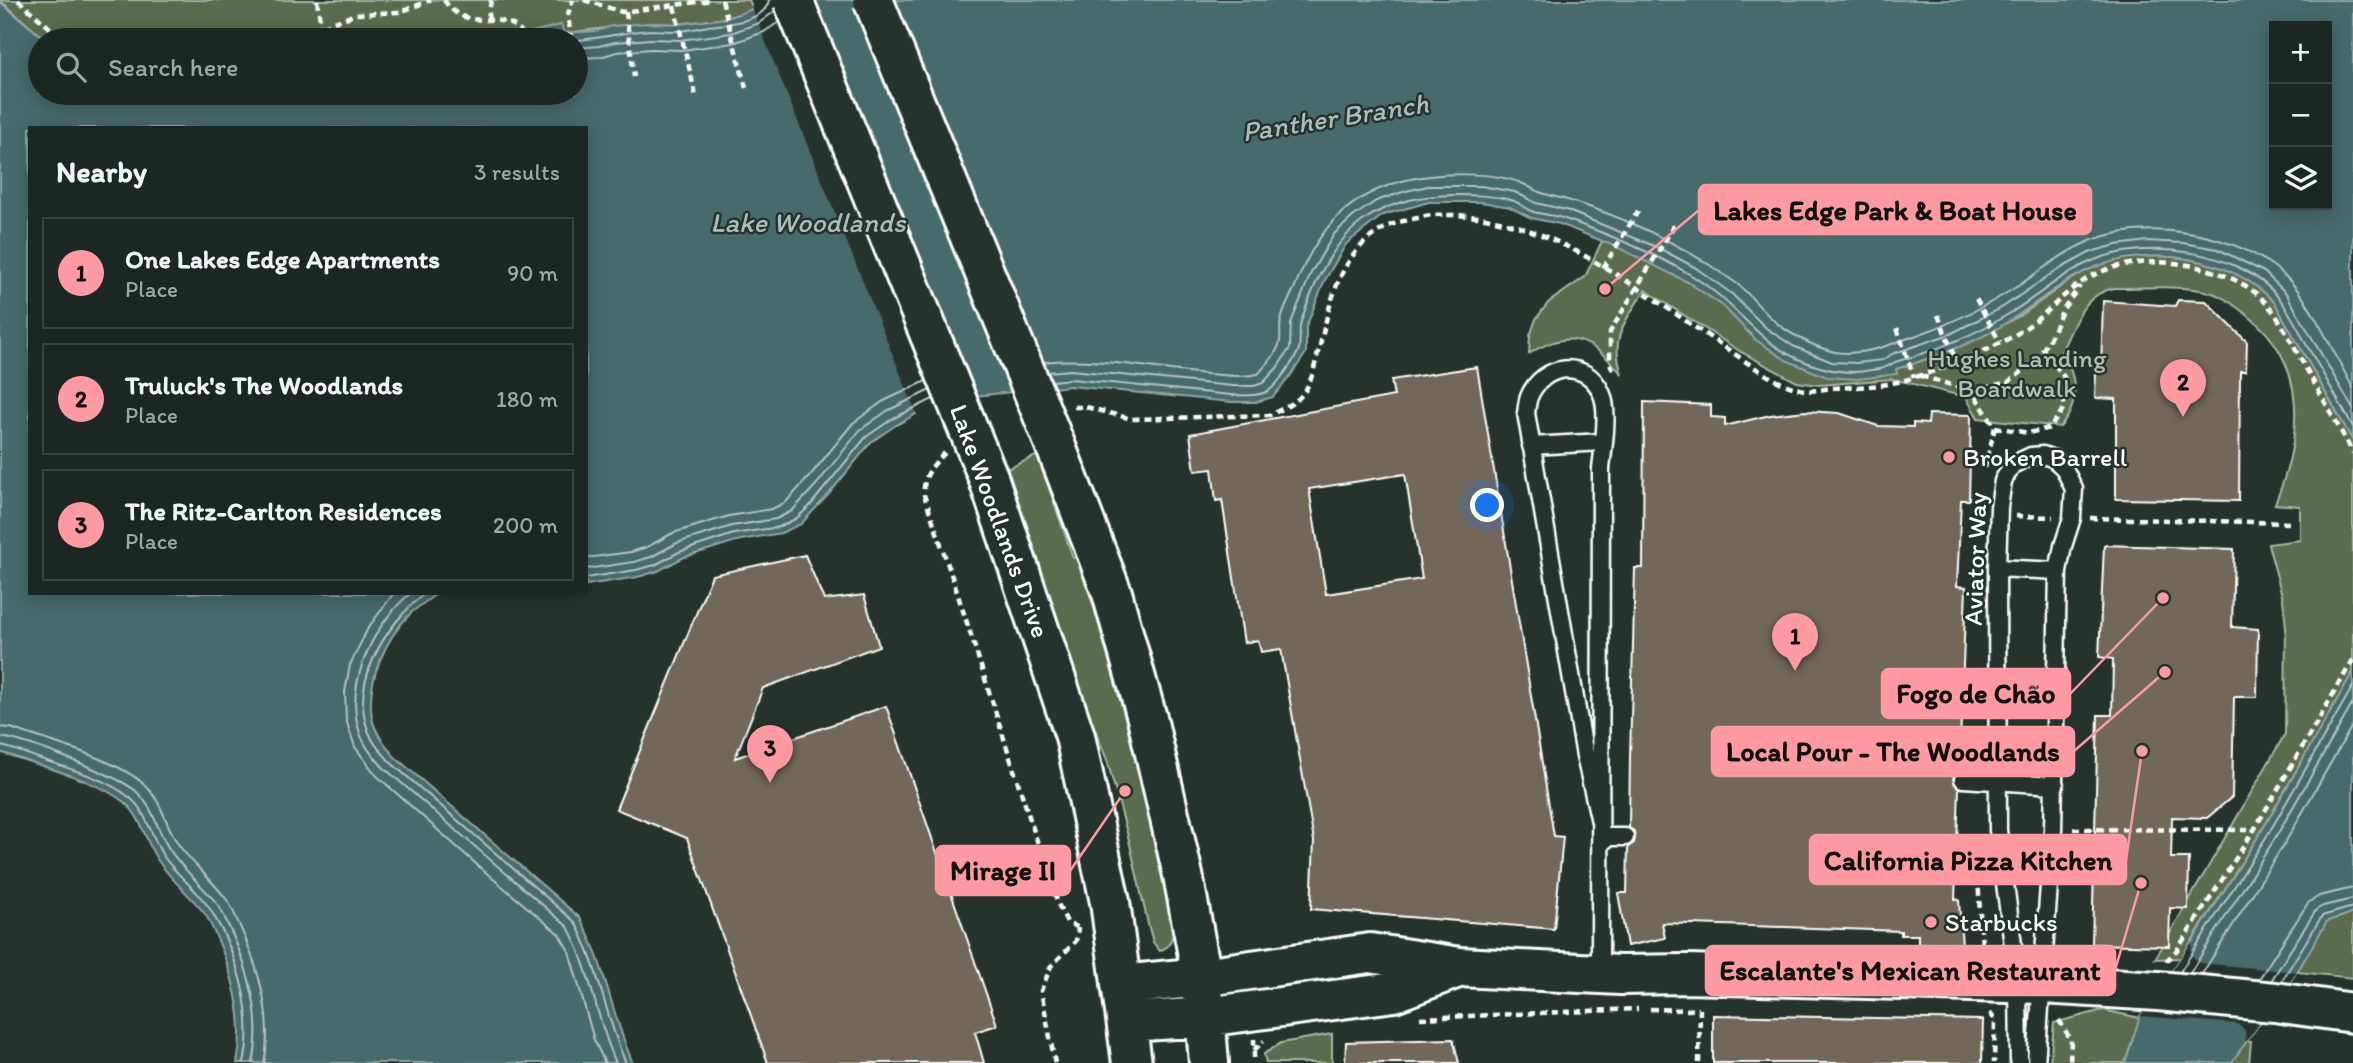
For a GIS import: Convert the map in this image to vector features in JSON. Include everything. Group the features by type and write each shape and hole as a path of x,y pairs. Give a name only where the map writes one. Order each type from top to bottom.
{"main road":[{"name":"Lake Woodlands Drive","path":"793,0 988,477 1075,736 1110,902 1132,1063"},
{"path":"873,0 1056,447 1112,593 1147,718 1183,875 1202,977 1209,1063"},
{"path":"1124,1004 1202,977 1370,953 1460,967 1620,975 1687,974 2039,994 2160,978 2275,1002 2353,1013"},
{"path":"1124,1004 1205,1017 1395,992 1460,967"}],"lane":[{"path":"1600,822 1585,756 1526,413 1529,397 1537,384 1564,368 1578,369 1594,379 1603,394 1605,407 1600,972"},
{"path":"1531,446 1603,442"},
{"name":"Aviator Way","path":"2019,1063 2039,994 1998,830 1998,516 2003,481 2012,465 2031,456 2043,455 2054,459 2064,468 2074,489 2072,518 2058,571 2053,830 2036,1063"},
{"path":"1997,568 2058,571"},
{"path":"1963,779 2055,785"},
{"path":"1600,844 1609,837 1625,837"}],"path":[{"path":"18,0 50,28"},
{"path":"317,0 321,27 356,14 400,12 431,0"},
{"path":"444,0 450,9 465,19 488,19 510,23 518,28"},
{"path":"488,19 491,0"},
{"path":"570,28 568,15 573,0"},
{"path":"584,0 625,12 712,0"},
{"path":"722,0 746,88"},
{"path":"674,6 696,96"},
{"path":"625,12 634,77"},
{"path":"1604,268 1640,208"},
{"path":"1636,288 1675,225"},
{"path":"1972,391 2008,382 2034,363 2063,309 2085,281"},
{"path":"1976,299 2000,342"},
{"path":"1938,316 1956,361"},
{"path":"1897,328 1914,377"},
{"path":"1995,427 2028,433 2050,428 2064,408 2064,377 2043,349"},
{"path":"1998,516 2292,523"},
{"path":"2160,978 2254,830 2353,660"},
{"path":"2053,830 2254,830"},
{"path":"1055,1063 1041,991 1051,966 1076,941 1080,916"},
{"path":"2039,994 2071,1040 2070,1063"},
{"path":"1417,1018 1699,1009"},
{"path":"1994,1063 1995,1020"},
{"path":"1254,1050 1273,1034"}],"green space":[{"path":"0,0 749,0 753,9 727,18 588,30 588,28 562,28 561,25 549,28 32,28"},
{"name":"Hughes Landing Boardwalk","path":"1637,204 1622,249 1688,282 1723,306 1756,340 1896,373 1896,369 2008,323 2084,272 2117,260 2166,257 2215,266 2258,287 2275,303 2353,441 2353,672 2264,827 2181,958 2155,959 2285,734 2286,627 2283,599 2268,544 2300,540 2300,506 2275,504 2291,453 2295,403 2291,378 2282,356 2267,334 2237,307 2211,292 2160,287 2114,288 2103,291 2080,312 2061,352 2071,371 2074,400 2060,427 1978,418 1966,397 1893,379 1819,385 1797,382 1741,352 1645,290 1626,320 1619,339 1618,361 1622,374 1601,353 1580,341 1557,341 1529,354 1530,336 1536,319 1549,302 1585,277 1602,241 1613,245"},
{"path":"1038,455 1073,558 1079,556 1144,781 1166,874 1174,933 1168,946 1160,951 1153,942 1148,924 1107,760 1087,709 1027,525 1005,470"},
{"path":"2353,913 2353,978 2297,972 2327,921"},
{"path":"2103,1010 2251,1042 2249,1063 2050,1063 2054,1023"},
{"path":"1332,1034 1332,1063 1266,1063 1264,1054 1281,1043"}],"water":[{"name":"Lake Woodlands","path":"766,0 2353,0 2353,441 2275,303 2258,287 2215,266 2166,257 2117,260 2081,273 1991,332 1945,353 1896,369 1897,374 1857,379 1827,377 1786,360 1756,340 1723,306 1688,282 1617,247 1560,224 1531,218 1510,207 1481,202 1429,202 1383,215 1346,244 1325,280 1306,327 1306,353 1273,397 1256,402 1231,402 1070,386 955,398 927,408 871,442 801,524 781,533 736,541 682,558 658,571 638,577 588,585 588,126 28,126 28,595 434,595 402,623 380,661 372,690 372,718 375,729 394,756 580,918 596,954 633,1063 237,1063 240,1031 237,999 217,938 205,914 159,862 136,815 124,802 97,786 0,752 0,2 31,28 28,28 28,105 588,105 588,32 612,26 678,24 727,18 753,9"},
{"path":"2353,672 2353,913 2327,921 2297,972 2231,1063 2125,1063 2140,1016 2192,942 2264,827"}],"pier":[{"path":"760,0 814,0 977,400 956,402 918,417 751,6"},
{"path":"2192,942 2191,955 2200,963 2297,972 2246,1042 2245,1030 2237,1024 2140,1016"}],"building":[{"path":"2178,300 2206,301 2247,342 2246,371 2240,371 2239,501 2116,499 2116,399 2095,398 2096,373 2101,371 2103,301 2175,306"},
{"path":"1477,367 1554,836 1563,837 1554,929 1311,909 1314,841 1281,649 1261,652 1258,640 1244,643 1222,500 1216,501 1212,469 1195,471 1190,434 1394,396 1391,380","holes":["1405,474 1422,579 1326,594 1309,489"]},
{"path":"1644,402 1711,405 1711,417 1725,418 1725,426 1770,415 1805,411 1839,413 1878,426 1913,427 1913,423 1928,424 1929,414 1971,415 1969,500 1961,500 1957,586 1966,587 1959,769 1953,779 1959,788 1955,899 1959,900 1962,947 1918,944 1918,935 1901,935 1901,931 1662,923 1665,938 1627,946 1618,893 1627,893 1628,847 1634,843 1635,838 1634,831 1629,828 1630,757 1635,568 1643,568"},
{"path":"2104,545 2234,549 2232,627 2258,629 2257,697 2234,697 2232,797 2207,818 2172,817 2171,858 2189,858 2188,909 2170,908 2169,946 2092,944 2098,715 2112,715 2113,659 2099,657"},
{"path":"805,555 824,600 864,595 879,646 763,688 735,758 886,706 997,1025 975,1032 984,1063 768,1063 687,838 616,809 712,575"},
{"path":"1713,1015 1983,1020 1982,1063 1713,1063"},
{"path":"1453,1039 1459,1063 1345,1063 1346,1042"}],"place":[{"name":"Lakes Edge Park & Boat House","path":"1605,289"},
{"name":"Truluck's The Woodlands","path":"2183,417"},
{"name":"Broken Barrell","path":"1949,457"},
{"name":"Fogo de Chão","path":"2163,598"},
{"name":"One Lakes Edge Apartments","path":"1795,671"},
{"name":"Local Pour - The Woodlands","path":"2165,672"},
{"name":"California Pizza Kitchen","path":"2142,751"},
{"name":"The Ritz-Carlton Residences","path":"770,783"},
{"name":"Mirage II","path":"1125,791"},
{"name":"Escalante's Mexican Restaurant","path":"2141,883"},
{"name":"Starbucks","path":"1931,922"}],"water label":[{"name":"Panther Branch","path":"1335,117"}]}
